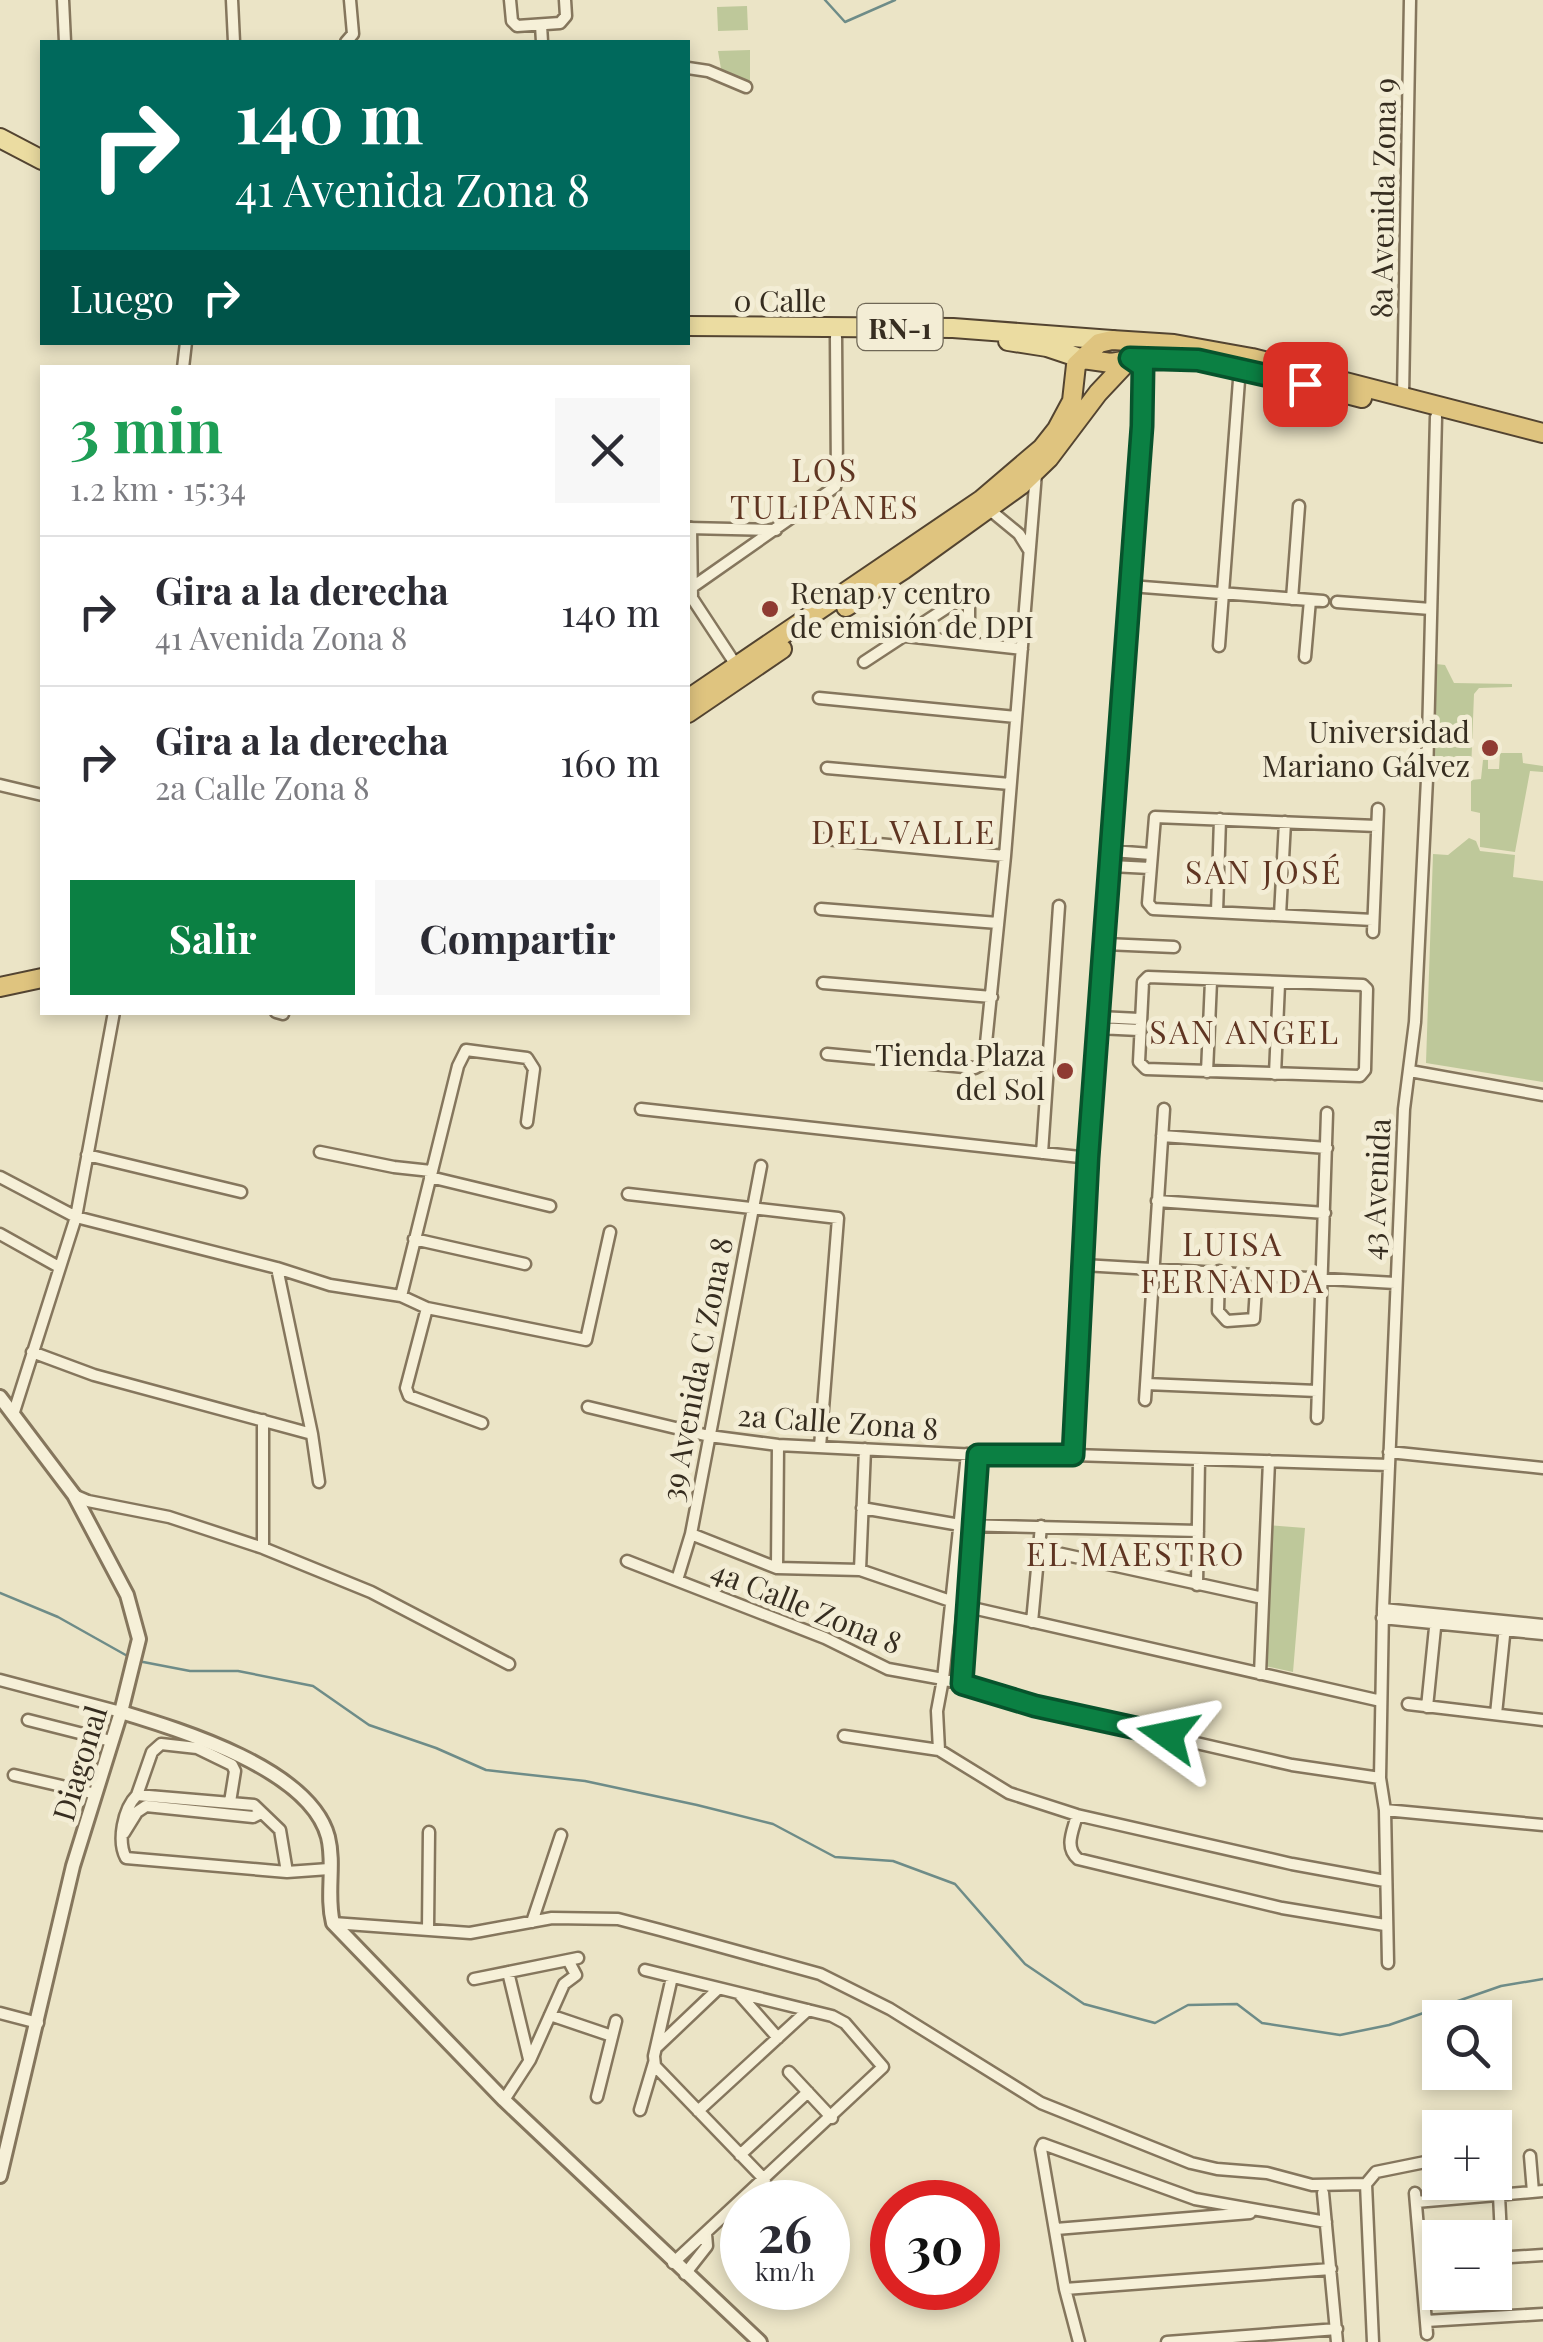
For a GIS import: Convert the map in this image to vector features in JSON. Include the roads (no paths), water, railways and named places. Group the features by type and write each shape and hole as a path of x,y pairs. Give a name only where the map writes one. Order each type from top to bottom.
{"highway":[{"path":"690,698 736,665 985,505 1036,472 1125,355 1100,343 1083,358 1073,376 1072,400 1057,429 985,505 690,712"},
{"name":"RN-1","path":"1083,358 1111,363 1125,355 1174,344 1235,354 1543,432"},
{"name":"RN-1","path":"1125,355 1240,367 1543,444"},
{"path":"0,976 40,968"},
{"path":"0,987 40,978"}],"main road":[{"path":"0,128 40,147"},
{"path":"0,138 40,159"},
{"name":"0 Calle","path":"690,326 953,328 1125,355"},
{"name":"0 Calle","path":"690,335 1020,342 1083,358"}],"street":[{"path":"63,0 65,40"},
{"path":"232,0 234,40"},
{"path":"348,40 352,34 350,0"},
{"path":"510,0 513,24 541,25 563,22 565,0"},
{"name":"8a Avenida Zona 9","path":"1403,397 1410,0"},
{"path":"541,25 542,40"},
{"path":"690,68 708,71 746,87"},
{"path":"691,588 828,494 837,479 836,337"},
{"path":"1073,1455 1088,1158 1144,384 1143,367 1125,355"},
{"path":"1219,646 1240,367"},
{"name":"43 Avenida","path":"1388,1964 1380,1778 1382,1614 1404,1108 1410,1072 1426,798 1436,417"},
{"path":"826,1054 980,1067 984,1060 1036,472"},
{"path":"985,505 1024,540 1031,555"},
{"path":"1292,599 1299,506"},
{"path":"690,528 776,530"},
{"path":"690,558 692,598 736,665"},
{"path":"1143,587 1323,601"},
{"path":"864,662 970,594 970,643"},
{"path":"1305,657 1310,600"},
{"path":"1337,602 1430,609"},
{"path":"904,636 1022,649"},
{"path":"819,698 1016,717"},
{"path":"826,768 1010,784"},
{"path":"0,785 40,795"},
{"path":"1372,932 1378,808"},
{"path":"1373,920 1149,907 1150,868 1155,818 1377,826"},
{"path":"1217,912 1220,819"},
{"path":"1280,915 1285,822"},
{"path":"825,839 1005,856"},
{"path":"1112,851 1151,854"},
{"path":"1110,866 1150,868"},
{"path":"1042,1153 1060,906"},
{"path":"821,909 998,923"},
{"path":"1105,944 1174,947"},
{"path":"1148,977 1279,984 1366,986 1365,1070 1360,1076 1141,1066 1139,1024 1143,982 1148,977"},
{"path":"1207,1072 1212,981"},
{"path":"823,983 992,997"},
{"path":"1275,1074 1279,984"},
{"path":"13,1416 76,1217 113,1015"},
{"path":"1099,1023 1139,1024"},
{"path":"401,1296 458,1066 466,1050 527,1058 532,1062 527,1122"},
{"path":"1410,1072 1543,1095"},
{"path":"641,1109 1088,1158"},
{"path":"1145,1400 1164,1109"},
{"path":"1317,1418 1328,1113"},
{"path":"1162,1136 1327,1148"},
{"path":"320,1152 430,1174 550,1206"},
{"path":"87,1155 241,1192"},
{"name":"39 Avenida C Zona 8","path":"677,1580 691,1534 761,1166"},
{"path":"0,1177 76,1217 330,1285 401,1296 428,1308 586,1340 610,1232"},
{"path":"628,1194 834,1216 839,1222 820,1447"},
{"path":"1157,1202 1324,1213"},
{"path":"0,1234 59,1267"},
{"path":"414,1239 525,1264"},
{"path":"1083,1265 1395,1282"},
{"path":"277,1268 312,1434 318,1482"},
{"path":"1219,1271 1218,1311 1228,1321 1254,1319 1257,1273"},
{"path":"428,1308 406,1388 408,1396 482,1423"},
{"path":"32,1352 94,1375 312,1434"},
{"path":"1146,1384 1318,1391"},
{"name":"Diagonal","path":"0,1397 74,1495 132,1607 139,1645 68,1884 0,2176"},
{"name":"2a Calle Zona 8","path":"588,1407 710,1436 778,1445 973,1455 1389,1464"},
{"path":"263,1420 263,1548"},
{"path":"778,1445 778,1568"},
{"path":"860,1570 865,1449"},
{"path":"1389,1452 1543,1468"},
{"path":"939,1750 936,1712 973,1455"},
{"path":"962,1684 975,1526 973,1455"},
{"path":"1197,1585 1199,1459"},
{"path":"1260,1674 1269,1461"},
{"path":"74,1495 169,1517 263,1548 371,1592 509,1664"},
{"path":"862,1508 960,1525 1198,1531"},
{"path":"1032,1622 1041,1526"},
{"path":"691,1534 778,1568 860,1570 952,1603 1381,1701"},
{"path":"1039,1549 1263,1598"},
{"name":"4a Calle Zona 8","path":"627,1562 825,1638 888,1669 1292,1765 1380,1778"},
{"path":"1382,1614 1505,1626 1543,1634"},
{"path":"1427,1707 1436,1619"},
{"path":"1505,1626 1543,1625"},
{"path":"1496,1714 1505,1626"},
{"path":"0,1680 196,1735 282,1780 305,1799 321,1819 329,1841 329,1908 333,1923 504,2100 760,2342"},
{"path":"1408,1704 1543,1720"},
{"path":"28,1720 112,1741"},
{"path":"844,1736 939,1750 1008,1793 1077,1815 1385,1881"},
{"path":"230,1802 235,1771 232,1765 197,1748 161,1744 152,1752 124,1821 123,1855 287,1872 330,1869"},
{"path":"14,1775 96,1794"},
{"path":"137,1795 254,1805 280,1830 287,1872"},
{"path":"123,1834 137,1812 146,1806 252,1818 261,1813"},
{"path":"1384,1810 1543,1824"},
{"path":"1077,1815 1070,1848 1078,1859 1282,1908 1385,1924"},
{"path":"428,1929 429,1832"},
{"path":"532,1922 561,1835"},
{"path":"333,1923 470,1934 552,1918 618,1919 800,1968 843,1984 890,2008 1041,2103 1206,2167 1267,2173 1312,2185 1366,2184"},
{"path":"474,1979 568,1960 576,1975 564,1984 530,2060 504,2100"},
{"path":"644,1970 808,2010 845,2023 883,2067 765,2180 654,2062"},
{"path":"508,1972 520,2033 530,2060"},
{"path":"640,2110 672,1977"},
{"path":"655,2049 718,1989"},
{"path":"740,1995 778,2038"},
{"path":"698,2112 808,2010"},
{"path":"0,2012 38,2023"},
{"path":"550,2016 612,2036"},
{"path":"597,2097 616,2020"},
{"path":"789,2072 832,2118"},
{"path":"740,2155 808,2092"},
{"path":"1079,2342 1041,2148 1047,2144 1195,2199 1326,2222"},
{"path":"1512,2194 1538,2191 1530,2156"},
{"path":"1373,2342 1366,2184 1376,2172 1422,2163"},
{"path":"1323,2193 1337,2342"},
{"path":"1422,2198 1416,2198 1422,2261"},
{"path":"1056,2229 1260,2212"},
{"path":"674,2263 720,2221"},
{"path":"685,2274 707,2246 706,2234"},
{"path":"1512,2257 1543,2255"},
{"path":"1066,2289 1331,2269"},
{"path":"1425,2310 1427,2334"},
{"path":"1426,2321 1543,2314"},
{"path":"1168,2342 1319,2336 1337,2328"}],"waterway":[{"path":"825,0 845,22 895,0"},
{"path":"0,1593 58,1617 131,1658"},
{"path":"138,1661 190,1671 238,1671 313,1686 369,1725 486,1770 585,1781 697,1805 773,1824 835,1857 893,1861 955,1884 1025,1964 1084,2004 1155,2023 1188,2005 1237,2004 1262,2023 1340,2035 1389,2025 1501,1986 1543,1979"}],"place":[{"name":"Renap y centro de emisión de DPI","path":"770,609"},
{"name":"Universidad Mariano Gálvez","path":"1490,748"},
{"name":"Tienda Plaza del Sol","path":"1065,1071"}],"district":[{"name":"LOS TULIPANES","path":"825,486"},
{"name":"DEL VALLE","path":"904,830"},
{"name":"SAN JOSÉ","path":"1264,870"},
{"name":"SAN ANGEL","path":"1245,1030"},
{"name":"LUISA FERNANDA","path":"1233,1260"},
{"name":"EL MAESTRO","path":"1136,1552"}]}
